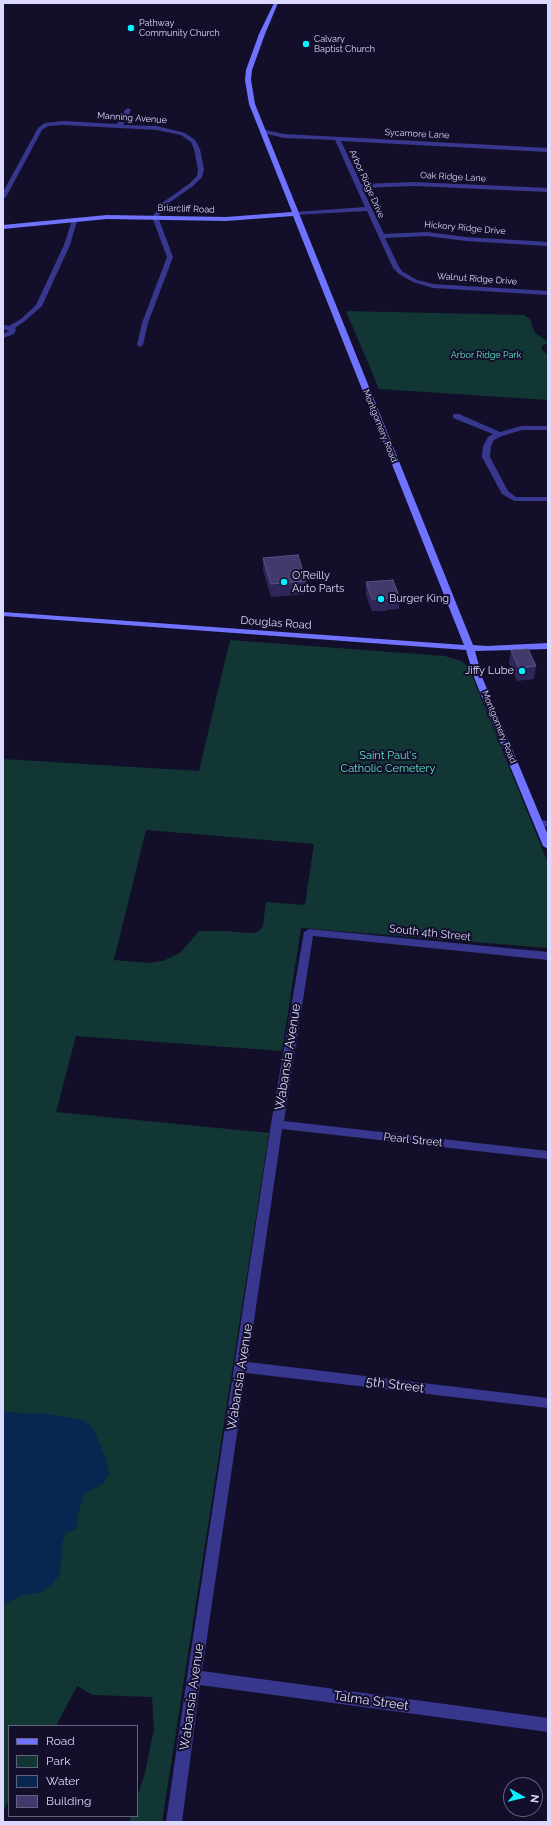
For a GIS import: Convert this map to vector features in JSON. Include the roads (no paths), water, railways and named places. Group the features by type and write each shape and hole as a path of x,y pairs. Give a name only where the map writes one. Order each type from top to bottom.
{"street":[{"name":"Montgomery Road","path":"276,3 253,58 248,80 252,104 265,132 295,214 470,648 483,690 543,824 548,846"},
{"path":"120,126 128,110"},
{"name":"Manning Avenue","path":"3,197 40,129 48,124 157,128 178,132 193,141 197,149 201,170 200,176 191,185 164,204 155,216"},
{"name":"Sycamore Lane","path":"265,132 284,136 548,150"},
{"path":"269,144 284,136"},
{"name":"Arbor Ridge Drive","path":"337,139 381,236"},
{"name":"Oak Ridge Lane","path":"358,186 414,184 548,190"},
{"name":"Briarcliff Road","path":"3,227 107,217 155,216 226,219 368,209"},
{"path":"140,345 145,323 170,257 155,216"},
{"path":"6,327 28,317 39,306 67,245 74,220"},
{"name":"Hickory Ridge Drive","path":"381,236 428,234 471,240 548,244"},
{"name":"Walnut Ridge Drive","path":"381,236 396,268 408,278 422,283 445,287 548,293"},
{"path":"3,336 12,333 13,330 6,327"},
{"path":"456,416 499,434"},
{"path":"548,428 522,428 499,434 491,439 487,446 486,457 505,492 514,499 548,499"},
{"name":"Douglas Road","path":"3,614 487,650 548,646"},
{"name":"South 4th Street","path":"309,932 548,956"},
{"name":"Wabansia Avenue","path":"174,1822 194,1677 277,1124 309,932"},
{"name":"Pearl Street","path":"277,1124 548,1155"},
{"name":"5th Street","path":"241,1367 548,1403"},
{"name":"Talma Street","path":"194,1677 548,1725"}],"water":[{"path":"3,1412 45,1414 83,1420 93,1428 105,1457 109,1473 104,1483 84,1494 76,1520 78,1528 66,1533 62,1544 60,1574 53,1584 41,1592 21,1596 3,1606"}],"place":[{"name":"Pathway Community Church","path":"131,28"},
{"name":"Calvary Baptist Church","path":"306,44"},
{"name":"O'Reilly Auto Parts","path":"284,582"},
{"name":"Burger King","path":"381,599"},
{"name":"Jiffy Lube","path":"522,671"}],"park label":[{"name":"Arbor Ridge Park","path":"486,355"},
{"name":"Saint Paul's Catholic Cemetery","path":"388,762"}]}
